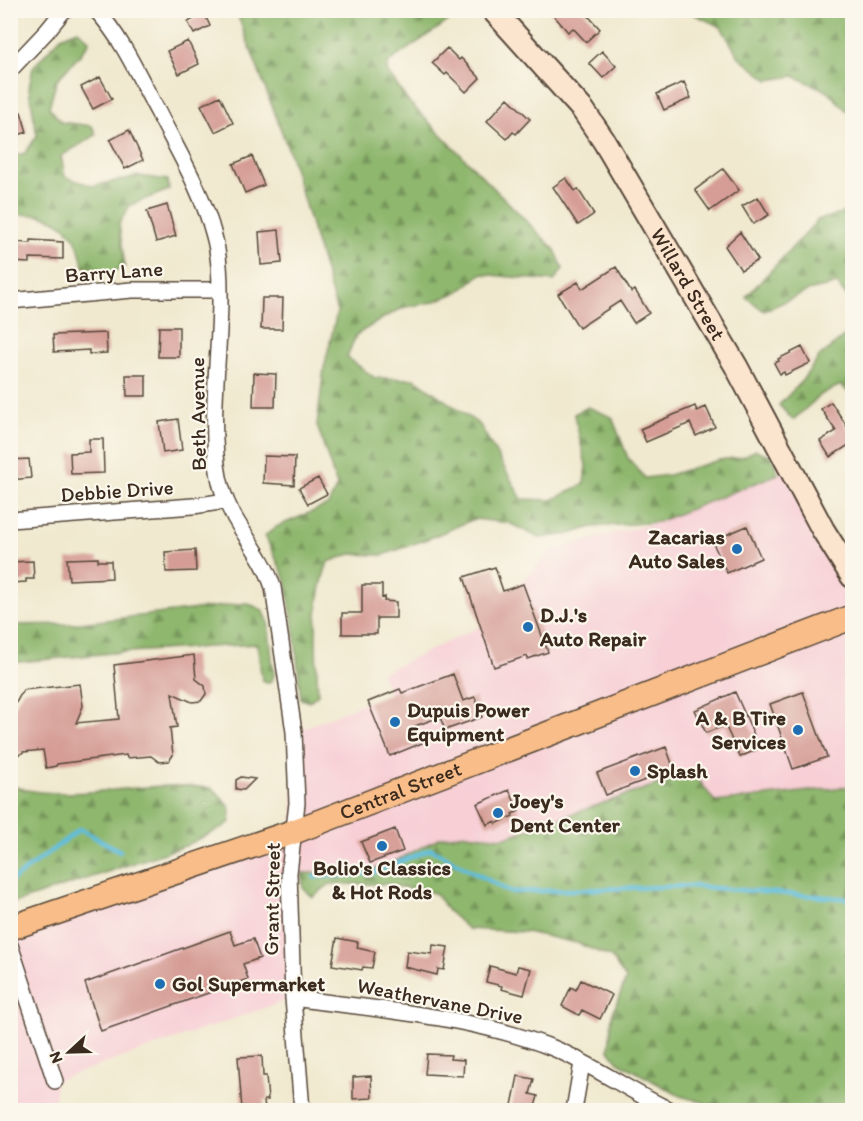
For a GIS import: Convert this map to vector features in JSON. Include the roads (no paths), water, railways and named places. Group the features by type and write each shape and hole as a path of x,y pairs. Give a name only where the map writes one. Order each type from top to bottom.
{"main road":[{"name":"Central Street","path":"10,928 293,832 852,616"}],"street":[{"path":"10,70 64,10"},
{"name":"Beth Avenue","path":"96,10 106,21 138,75 179,152 207,213 214,237 219,264 220,290 215,438 219,480 232,517 268,571 273,587 294,732 297,803 293,832"},
{"name":"Willard Street","path":"494,10 583,110 604,141 735,366 823,530 852,576"},
{"name":"Barry Lane","path":"10,301 132,290 220,290"},
{"name":"Debbie Drive","path":"10,520 193,506 226,501"},
{"name":"Grant Street","path":"293,832 289,873 293,998 302,1110"},
{"path":"10,945 55,1081"},
{"name":"Weathervane Drive","path":"293,998 485,1027 547,1046 670,1110"},
{"path":"573,1110 582,1063"}],"waterway":[{"path":"10,882 80,829 120,851"},
{"path":"314,877 373,873 431,849 510,892 690,886 852,899"}],"place":[{"name":"Zacarias Auto Sales","path":"737,549"},
{"name":"D.J.'s Auto Repair","path":"528,627"},
{"name":"Dupuis Power Equipment","path":"395,722"},
{"name":"A & B Tire Services","path":"798,730"},
{"name":"Splash","path":"635,771"},
{"name":"Joey's Dent Center","path":"498,813"},
{"name":"Bolio's Classics & Hot Rods","path":"382,846"},
{"name":"Gol Supermarket","path":"160,984"}]}
